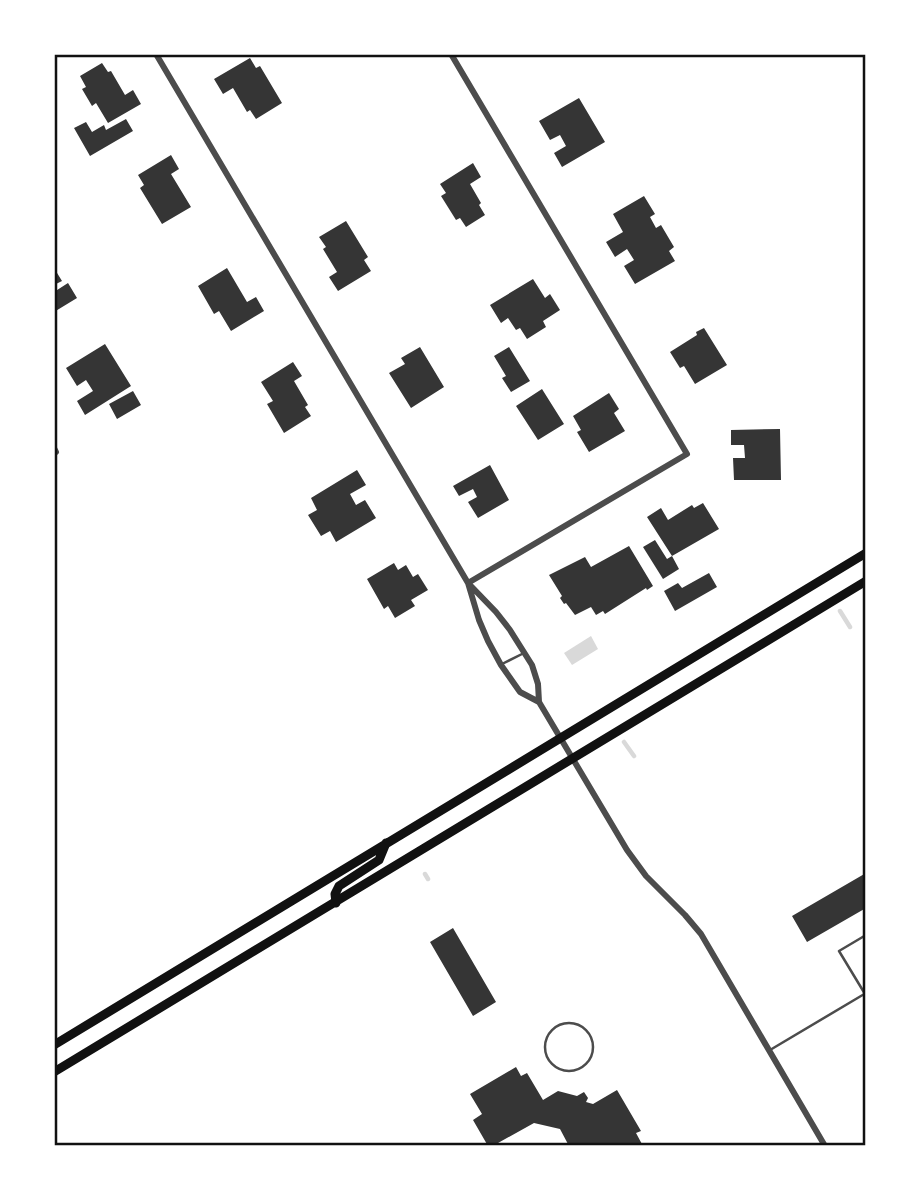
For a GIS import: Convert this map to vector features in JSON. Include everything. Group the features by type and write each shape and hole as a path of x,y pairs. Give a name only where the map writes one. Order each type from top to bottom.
{"main road":[{"path":"54,1045 866,553"},
{"path":"54,1072 866,581"},
{"path":"336,903 335,894 339,886 379,859 386,843"}],"street":[{"path":"156,54 468,583 484,630 501,665 520,692 539,702"},
{"path":"451,54 687,454 468,583"},
{"path":"468,583 510,629 532,665 538,684 539,702 572,759 633,859 701,934 825,1146"}],"lane":[{"path":"501,665 524,653"},
{"path":"770,1050 865,994 839,951 866,935"},
{"path":"568,1022 583,1027 592,1040 593,1048 587,1063 581,1068 566,1071 551,1064 546,1057 544,1041 553,1028 568,1022"}],"shaded area":[{"path":"591,636 598,649 572,665 564,653"}],"building":[{"path":"250,58 256,68 260,66 282,103 256,119 250,110 247,112 233,88 223,94 214,79"},
{"path":"102,63 108,72 111,71 125,95 133,90 141,104 108,123 96,103 92,106 82,89 86,87 80,76"},
{"path":"579,98 605,142 562,167 554,153 566,146 560,135 550,140 539,121"},
{"path":"126,119 133,131 90,156 74,128 86,122 92,132 104,125 106,130"},
{"path":"171,155 179,169 171,174 191,207 162,224 140,188 144,185 138,175"},
{"path":"473,163 481,177 470,184 485,215 466,227 460,218 456,220 441,196 446,193 440,184"},
{"path":"644,196 655,214 650,217 656,228 661,225 674,247 669,251 675,261 635,284 624,266 634,260 627,249 615,257 606,242 623,232 613,214"},
{"path":"346,221 368,257 364,260 371,271 338,291 329,277 337,272 319,237"},
{"path":"54,268 62,281 54,285"},
{"path":"227,268 247,302 256,297 264,311 231,331 219,311 214,314 198,286"},
{"path":"533,279 545,298 550,294 560,310 543,321 546,327 527,339 520,328 516,330 508,318 501,323 490,305"},
{"path":"68,283 77,298 54,312 54,292"},
{"path":"704,328 727,365 695,384 684,366 680,368 670,352"},
{"path":"105,344 131,386 85,415 77,401 93,391 86,380 77,386 66,368"},
{"path":"420,347 444,387 411,408 389,373 405,364 401,358"},
{"path":"509,347 530,381 511,392 502,378 506,376 494,356"},
{"path":"293,362 302,376 294,381 308,405 305,407 311,416 284,433 267,404 273,401 261,382"},
{"path":"542,389 564,424 538,440 516,406"},
{"path":"133,391 141,405 117,419 109,404"},
{"path":"609,393 619,409 614,413 625,431 589,452 577,432 581,430 573,416"},
{"path":"780,429 781,480 734,480 733,458 745,458 744,445 731,445 731,430"},
{"path":"490,465 509,500 478,518 468,502 477,497 473,489 459,496 453,486"},
{"path":"357,470 366,485 350,494 356,505 365,500 376,518 336,542 330,531 321,536 308,515 317,510 311,498"},
{"path":"703,503 719,529 672,556 647,517 661,508 668,520 692,505 694,508"},
{"path":"655,540 667,559 672,556 679,569 663,579 643,547"},
{"path":"629,546 653,586 605,614 603,611 596,615 591,607 575,615 560,598 562,596 549,575 585,557 591,567"},
{"path":"394,563 398,570 406,565 413,577 418,574 428,590 411,600 415,606 395,618 388,606 384,609 367,579"},
{"path":"709,573 717,587 675,611 664,591 678,583 682,588"},
{"path":"866,873 866,908 807,942 792,916"},
{"path":"453,928 496,1002 473,1016 430,942"},
{"path":"516,1067 521,1076 527,1073 543,1100 558,1091 577,1096 584,1092 588,1098 586,1102 593,1104 617,1090 641,1131 636,1133 643,1146 569,1146 560,1129 534,1123 498,1143 499,1146 488,1146 473,1120 482,1114 470,1094"}],"waterway":[{"path":"840,611 850,627"},
{"path":"624,742 634,756"},
{"path":"425,874 428,879"}]}
